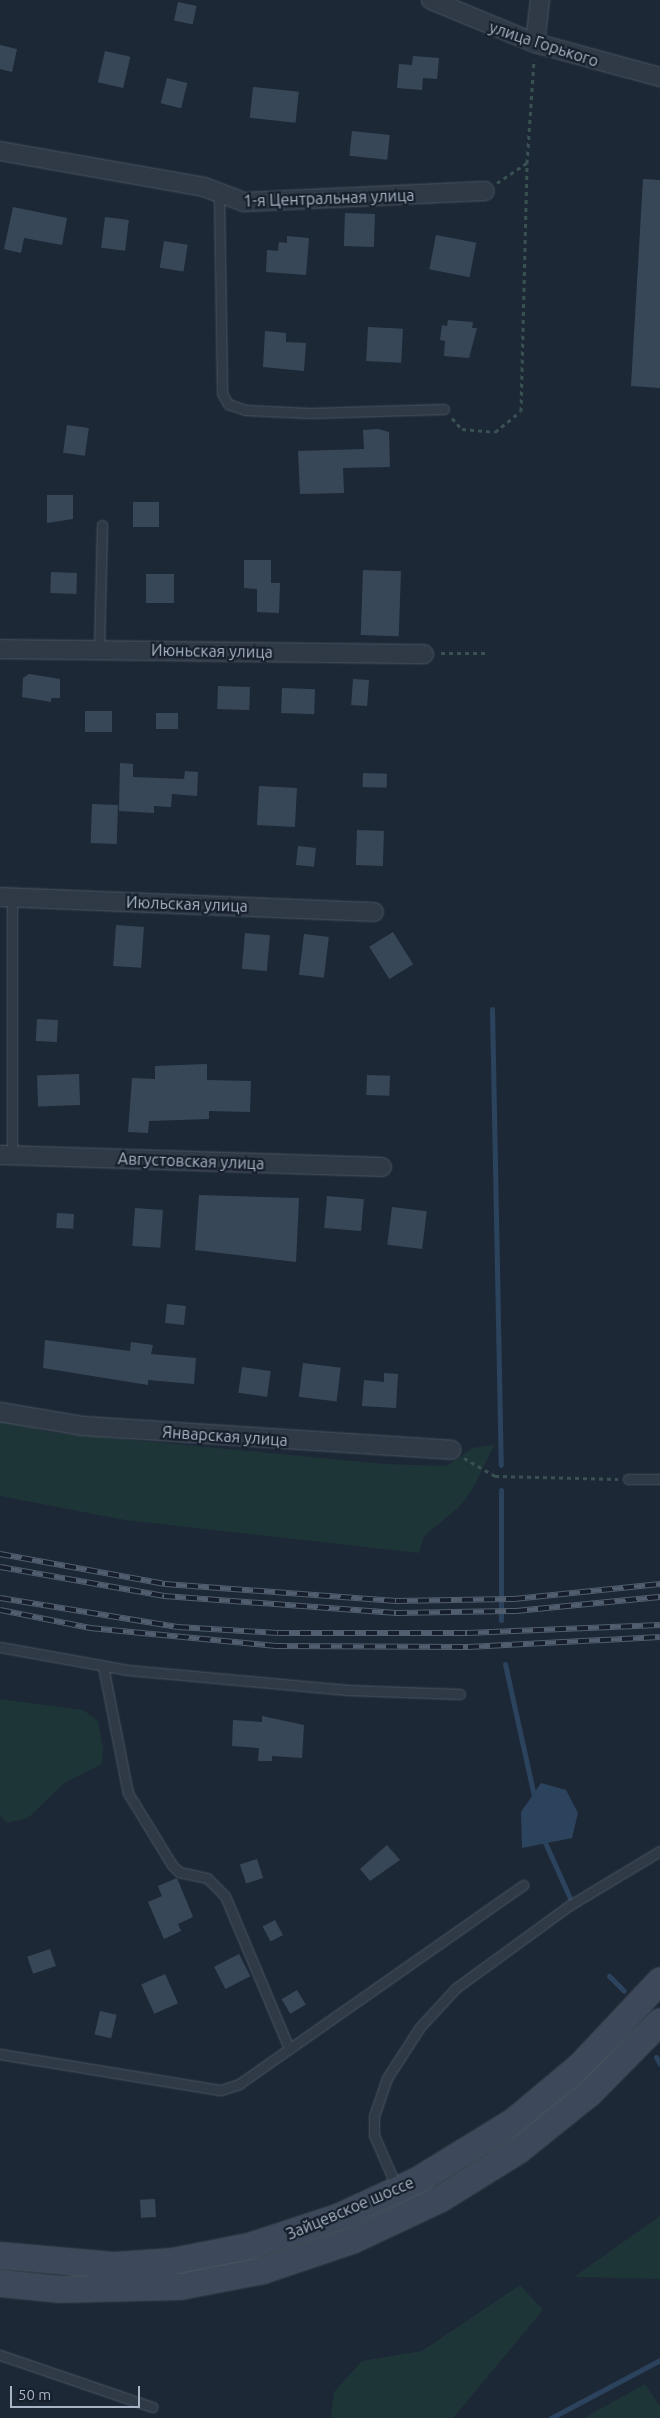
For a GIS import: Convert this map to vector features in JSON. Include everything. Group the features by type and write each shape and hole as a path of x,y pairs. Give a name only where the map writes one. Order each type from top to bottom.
{"main road":[{"name":"Зайцевское шоссе","path":"0,2255 114,2265 212,2255 291,2234 398,2190 486,2140 548,2093 660,1980"},
{"name":"Зайцевское шоссе","path":"0,2283 60,2289 180,2286 263,2270 352,2240 441,2198 518,2150 589,2093 660,2021"}],"street":[{"name":"улица Горького","path":"431,0 535,43 660,77"},
{"path":"535,43 540,0"},
{"name":"1-я Центральная улица","path":"0,151 204,187 219,196 244,202 486,191"},
{"name":"Июньская улица","path":"0,649 424,654"},
{"name":"Июльская улица","path":"6,897 374,912"},
{"name":"Августовская улица","path":"6,1155 382,1168"},
{"name":"Январская улица","path":"0,1412 84,1426 451,1450"}],"lane":[{"path":"219,196 222,392 228,404 245,410 310,413 444,410"},
{"path":"99,649 102,525"},
{"path":"6,897 6,1155"},
{"path":"628,1479 660,1479"},
{"path":"0,1647 103,1666 293,1686 460,1694"},
{"path":"103,1666 128,1793 172,1865 179,1872 208,1878 225,1896 289,2048"},
{"path":"398,2190 374,2135 374,2116 387,2078 420,2027 456,1988 570,1905 660,1851"},
{"path":"0,2054 221,2090 239,2084 522,1885"},
{"path":"0,2355 152,2407"}],"path":[{"path":"444,410 462,429 495,432 520,411 528,163 535,43"},
{"path":"486,191 528,163"},
{"path":"424,654 485,653"},
{"path":"451,1450 495,1476 628,1479"}],"green space":[{"path":"0,1419 48,1432 384,1464 446,1466 473,1448 494,1445 472,1490 459,1507 424,1536 419,1553 125,1520 0,1496"},
{"path":"0,1699 83,1710 98,1721 103,1749 102,1764 64,1783 28,1818 6,1823 0,1814"},
{"path":"660,2216 660,2279 574,2277"},
{"path":"520,2285 543,2310 453,2418 331,2418 334,2392 362,2361 422,2351"},
{"path":"645,2384 660,2406 660,2418 584,2418"}],"water":[{"path":"541,1783 566,1790 578,1813 572,1838 522,1848 521,1812"}],"building":[{"path":"178,2 197,6 193,25 174,21"},
{"path":"0,45 17,49 12,72 0,69"},
{"path":"105,51 130,57 123,88 98,82"},
{"path":"413,56 439,58 437,79 423,78 422,90 397,88 399,64 412,65"},
{"path":"167,78 187,83 181,108 161,103"},
{"path":"253,87 299,92 296,123 250,118"},
{"path":"352,131 390,135 387,160 349,156"},
{"path":"643,179 660,180 660,388 631,386"},
{"path":"13,207 67,218 62,245 24,238 21,253 4,249"},
{"path":"345,213 375,214 374,247 344,246"},
{"path":"105,217 129,220 125,251 101,248"},
{"path":"436,235 476,243 470,277 429,269"},
{"path":"287,236 309,238 306,275 266,272 267,250 278,251 279,242 287,243"},
{"path":"164,241 188,245 183,271 160,268"},
{"path":"448,320 473,322 472,328 477,328 469,358 444,356 445,341 440,340 442,325 447,326"},
{"path":"368,327 403,329 401,363 366,361"},
{"path":"265,331 286,333 286,342 306,343 304,371 263,367"},
{"path":"67,425 89,428 85,456 63,453"},
{"path":"378,429 389,432 390,467 343,468 344,493 300,494 298,451 364,449 363,430"},
{"path":"47,495 73,495 73,519 47,523"},
{"path":"133,502 159,502 159,527 133,527"},
{"path":"244,560 271,560 271,583 280,583 279,613 257,612 257,589 244,588"},
{"path":"363,570 401,571 399,636 361,635"},
{"path":"51,572 77,573 76,594 50,593"},
{"path":"146,574 174,574 174,603 146,603"},
{"path":"29,674 60,679 60,698 51,698 51,702 22,697 23,678"},
{"path":"353,679 369,680 367,706 351,705"},
{"path":"218,686 250,687 249,710 217,709"},
{"path":"282,688 315,689 314,714 281,713"},
{"path":"85,711 112,711 112,732 85,732"},
{"path":"156,713 178,713 178,729 156,729"},
{"path":"120,763 133,764 133,777 184,779 185,771 198,772 197,796 172,794 171,807 154,806 154,813 119,811"},
{"path":"363,773 387,774 386,788 363,787"},
{"path":"259,786 297,788 295,827 257,825"},
{"path":"92,804 118,805 117,844 91,843"},
{"path":"357,830 384,831 383,866 356,865"},
{"path":"298,846 316,848 314,867 296,865"},
{"path":"116,925 144,927 141,968 113,966"},
{"path":"393,932 413,964 389,979 369,947"},
{"path":"245,933 270,935 267,971 242,969"},
{"path":"304,934 329,937 324,978 299,975"},
{"path":"37,1019 58,1020 57,1042 36,1041"},
{"path":"207,1064 207,1080 251,1081 250,1112 209,1111 209,1119 149,1121 148,1133 128,1132 132,1078 155,1079 155,1066"},
{"path":"79,1074 80,1105 38,1106 37,1075"},
{"path":"367,1075 390,1076 389,1096 366,1095"},
{"path":"199,1195 299,1198 296,1262 195,1250"},
{"path":"327,1196 364,1199 361,1231 324,1228"},
{"path":"392,1207 427,1211 422,1249 387,1245"},
{"path":"135,1208 163,1210 160,1248 132,1246"},
{"path":"57,1213 74,1214 73,1229 56,1228"},
{"path":"167,1304 186,1306 184,1325 165,1323"},
{"path":"45,1340 130,1351 131,1342 153,1345 151,1354 196,1358 194,1384 148,1380 148,1385 43,1368"},
{"path":"303,1363 341,1368 337,1401 299,1397"},
{"path":"242,1367 271,1371 267,1397 238,1393"},
{"path":"384,1373 398,1374 396,1408 362,1406 364,1380 384,1382"},
{"path":"262,1716 304,1725 302,1758 272,1756 272,1761 258,1761 259,1748 232,1746 233,1720 262,1722"},
{"path":"387,1845 400,1860 370,1881 360,1869"},
{"path":"257,1859 263,1878 246,1884 240,1865"},
{"path":"177,1878 193,1917 178,1924 181,1931 164,1939 148,1902 162,1896 158,1886"},
{"path":"275,1920 283,1935 271,1942 263,1927"},
{"path":"50,1949 56,1966 33,1974 27,1957"},
{"path":"239,1954 250,1976 225,1989 214,1967"},
{"path":"165,1974 178,2003 154,2014 141,1985"},
{"path":"297,1990 306,2005 290,2014 282,1999"},
{"path":"100,2011 117,2015 111,2038 95,2034"},
{"path":"155,2199 156,2217 141,2218 140,2200"}],"waterway":[{"path":"492,1009 501,1465"},
{"path":"501,1490 501,1620"},
{"path":"505,1664 535,1800"},
{"path":"543,1838 570,1898"},
{"path":"609,1976 624,1991"},
{"path":"656,2057 660,2064"},
{"path":"551,2418 660,2360"}],"railway":[{"path":"0,1554 165,1584 396,1601 514,1599 660,1584"},
{"path":"0,1567 164,1596 396,1613 516,1611 660,1597"},
{"path":"0,1598 178,1627 278,1633 467,1633 660,1625"},
{"path":"0,1610 90,1628 276,1646 468,1647 660,1637"}]}
